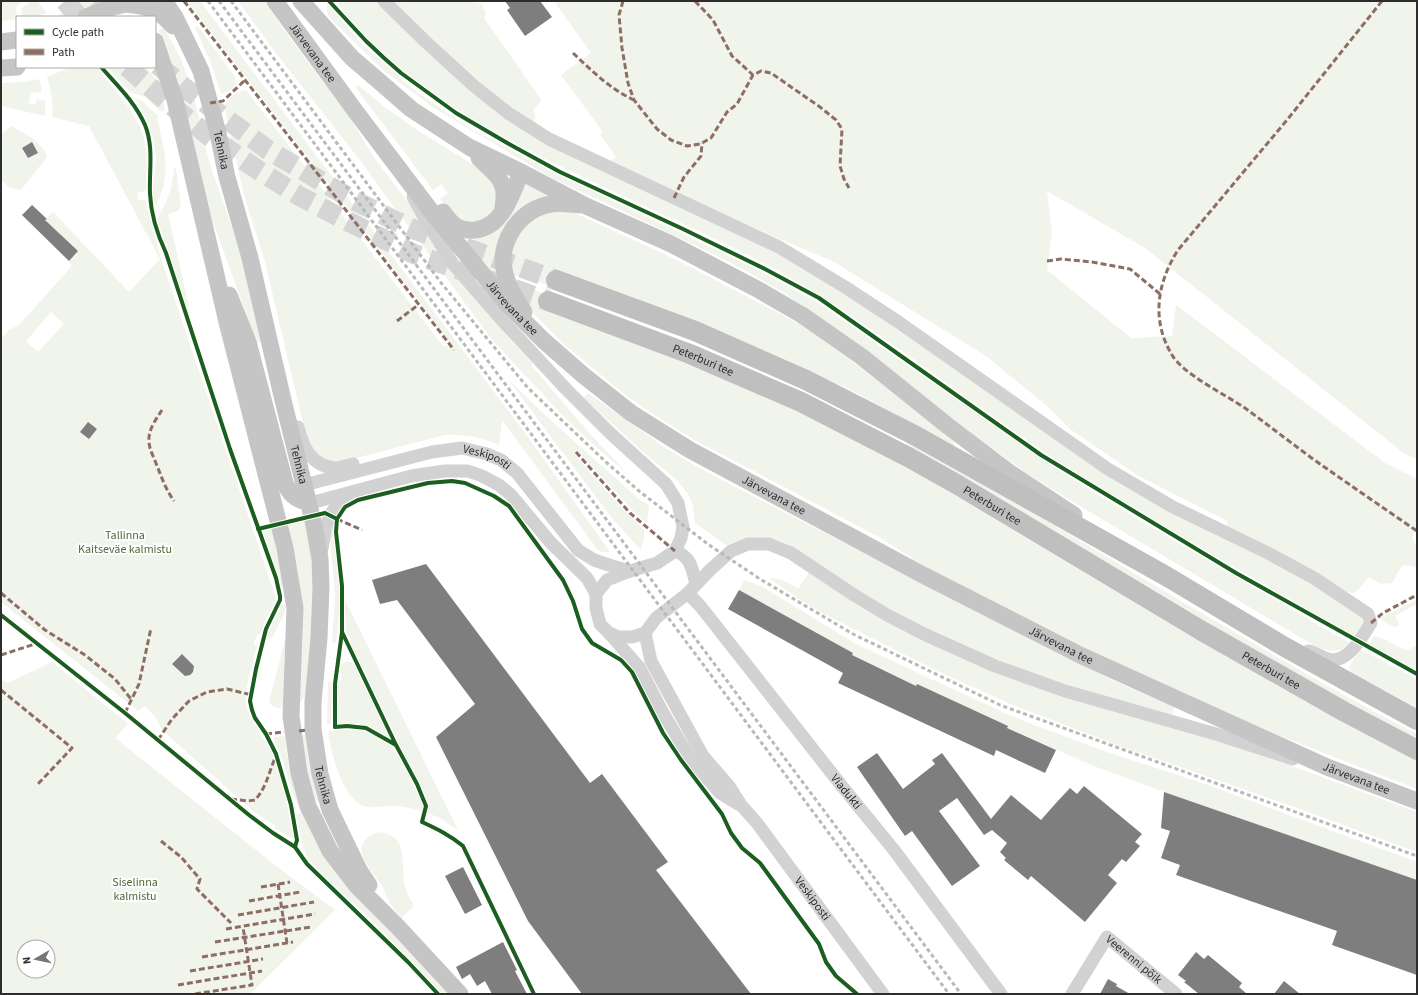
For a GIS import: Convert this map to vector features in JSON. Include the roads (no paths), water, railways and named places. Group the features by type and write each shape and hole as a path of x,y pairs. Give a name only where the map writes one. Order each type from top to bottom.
{"highway":[{"name":"Peterburi tee","path":"556,280 694,331 806,380 916,436 1166,576"},
{"name":"Peterburi tee","path":"548,300 676,348 801,402 910,458 965,489 1202,631 1343,711 1417,750"},
{"name":"Järvevana tee","path":"1166,576 1283,646 1417,720"}],"main road":[{"path":"90,15 105,1"},
{"name":"Tehnika","path":"164,1 175,17 201,71 217,129 227,177 250,258 314,525 320,559 321,615 313,702 313,729 320,774 330,810 359,870 397,926"},
{"name":"Järvevana tee","path":"275,1 434,215 502,298 543,340 589,380 631,413 690,450 923,574 1082,656 1327,767 1417,801"},
{"path":"90,15 126,4 159,12 186,40"},
{"name":"Järvevana tee","path":"307,4 352,58 412,109 469,147 522,172 586,206 671,244 757,288 802,315 862,357 948,426 1010,473 1166,576"},
{"path":"1,42 16,40"},
{"name":"Tehnika","path":"156,46 161,69 176,106 209,247 285,548 295,608 291,716 299,773 308,806 330,851 357,886 397,926 460,994"},
{"path":"1,68 16,67"},
{"path":"469,147 498,176 504,187 502,211"},
{"path":"395,163 454,225 464,230 472,231 484,229 494,222 510,199 522,172"},
{"path":"543,340 514,298 505,273 504,253 507,240 514,226 522,217 533,210 547,205 568,204 586,206"},
{"path":"209,247 248,342 285,483 289,492 299,500 308,502"},
{"path":"275,510 282,499 289,492 304,485"}],"street":[{"path":"384,1 474,86 508,113 549,139 779,247 897,321 1108,469 1173,507 1268,553 1314,578 1368,614 1371,623 1350,652 1341,658 1330,660 1311,651 1283,646"},
{"path":"395,163 425,219 453,264 501,319 566,389 666,484 678,503 683,527 681,538 675,551 657,563 607,580 596,594"},
{"path":"283,400 294,410 302,443 313,459 323,465 336,468 357,463 372,468"},
{"name":"Veskiposti","path":"304,485 432,452 462,448 487,454 501,460 517,473 578,550 594,560 630,571"},
{"name":"Veskiposti","path":"308,502 318,501 412,476 445,471 468,471 482,476 499,485 511,495 551,543 587,578 596,594 596,608 600,624 639,667 662,711 689,757 720,793 741,805"},
{"path":"320,559 329,515 336,505 353,492"},
{"path":"608,632 618,637 632,637 645,633 656,618 692,588 731,551 748,544 769,544 791,553 854,596 886,615 995,666 1065,691 1209,731 1293,759 1327,767"},
{"path":"675,551 683,554 688,559 692,567 692,588"},
{"name":"Viadukti","path":"692,588 701,607 836,779 894,850 1000,994"},
{"name":"Veskiposti","path":"645,633 651,661 699,750 729,786 741,805 761,829 883,994"},
{"name":"Veerenni põik","path":"1072,994 1107,937 1176,994"}],"tunnel":[{"path":"65,1 78,16"},
{"path":"96,1 109,16"},
{"path":"158,65 185,88 268,150 355,201 410,228 556,280"},
{"path":"128,68 209,136 258,170 301,197 414,254 548,301"}],"railway":[{"path":"208,1 949,994"},
{"path":"219,1 961,994"},
{"path":"231,1 442,284 528,388 607,463 639,491 709,545 760,579 853,634 1000,705 1417,856"}],"park label":[{"name":"Tallinna Kaitseväe kalmistu","path":"125,542"},
{"name":"Siselinna kalmistu","path":"135,889"}]}
